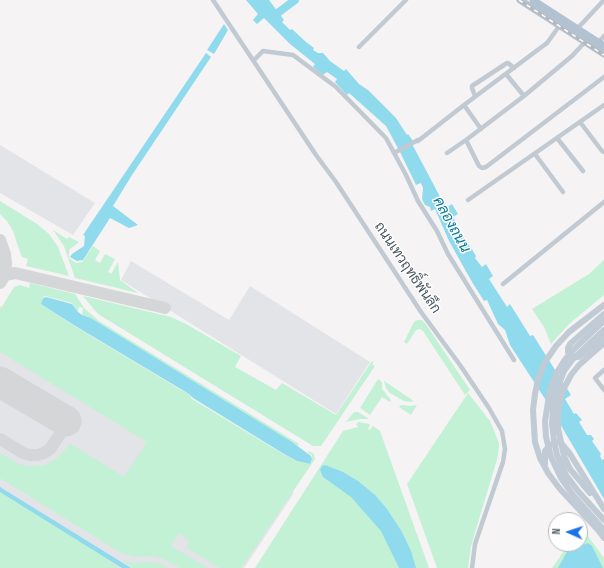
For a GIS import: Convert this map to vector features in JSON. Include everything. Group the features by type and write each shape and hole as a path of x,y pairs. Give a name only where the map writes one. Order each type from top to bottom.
{"main road":[{"path":"520,0 532,2 601,44"},
{"path":"532,2 560,25 604,54"},
{"path":"583,332 603,307"},
{"path":"603,307 569,332 556,346 545,362 534,394 533,410 535,442 540,458 548,473 560,489 604,538"},
{"path":"604,314 570,344 568,348 569,353 572,356 581,356 604,340"},
{"path":"604,321 573,350 556,374 550,390 545,421 546,437 551,457 560,478 604,530"},
{"path":"604,330 573,359 564,372 555,395 552,424 557,455 566,475 604,520"},
{"path":"604,340 570,375 562,392 558,412 558,428 564,456 570,469 604,510"},
{"path":"548,473 545,463 545,451 553,443 561,443 570,454 604,510"}],"street":[{"name":"ถนนเทวฤทธิ์พันลึก","path":"213,0 316,155 341,188 421,312 489,408 502,431 505,449 503,462 475,544 472,568"},
{"path":"359,47 406,0"},
{"path":"578,29 604,0"},
{"path":"394,153 416,141 547,43 560,25"},
{"path":"601,44 604,36"},
{"path":"447,153 524,96 572,56 585,42"},
{"path":"254,60 263,51 289,54 296,57 336,87 386,138 418,201 437,231 446,250 514,360"},
{"path":"476,96 472,86 507,63 514,68"},
{"path":"506,74 524,96"},
{"path":"466,140 479,166 482,168 486,167 604,77"},
{"path":"464,105 481,129"},
{"path":"468,200 604,105"},
{"path":"580,122 604,152"},
{"path":"557,138 582,171"},
{"path":"535,154 563,192"},
{"path":"503,284 604,202"},
{"path":"604,370 595,378 604,390"}],"shaded area":[{"path":"0,145 95,203 73,235 0,193"},
{"path":"131,261 229,320 250,286 370,362 336,414 121,280"},
{"path":"0,306 294,493 244,568 0,568"}],"green space":[{"path":"0,201 37,224 49,234 58,247 69,276 26,266 28,259 22,257 13,231 7,221 0,214"},
{"path":"53,230 67,239 69,237 79,242 69,250 69,258 76,263 82,262 93,246 100,251 95,260 100,263 105,254 115,259 108,272 111,274 118,262 120,280 138,293 75,278 64,246"},
{"path":"604,260 604,295 569,324 551,344 544,327 532,309 589,274"},
{"path":"30,283 75,294 84,308 99,321 299,444 298,446 91,318 82,315 83,308 79,307 78,312 72,303 45,296 43,297 41,304 71,324 189,394 192,399 283,454 297,461 310,464 312,455 308,453 309,451 314,454 315,459 241,568 220,568 187,548 189,541 179,533 171,546 208,568 180,568 155,556 134,557 121,553 0,478 0,453 19,464 39,466 56,459 71,444 124,477 147,442 0,352 0,310 14,287 20,285 29,288"},
{"path":"83,296 171,317 186,324 241,356 235,367 276,390 282,383 336,415 372,361 374,362 372,364 375,366 321,446 313,446 98,314"},
{"path":"418,320 422,320 425,323 470,390 465,395 423,331 420,329 416,330 407,344 404,342 413,324"},
{"path":"378,379 382,382 382,389 391,400 390,402 382,397 370,415 360,408"},
{"path":"384,381 414,401 404,401 390,393 386,388"},
{"path":"468,393 490,421 499,443 498,456 471,546 468,568 437,568 407,484"},
{"path":"401,405 417,405 411,415 399,407"},
{"path":"354,412 358,412 369,419 359,419 346,422"},
{"path":"359,422 369,424 368,429 370,430 373,426 380,431 429,568 255,568 343,431 358,427 356,424"},
{"path":"0,489 121,568 0,568"},
{"path":"588,536 604,558 604,568 552,568 563,552 588,552"},
{"path":"120,559 130,563 158,563 169,568 133,568"}],"water":[{"name":"คลองถนน","path":"246,0 269,0 284,20 282,22 290,30 292,29 314,48 313,50 318,53 323,53 330,61 344,71 346,69 359,84 368,90 396,118 407,135 408,134 413,141 411,142 446,208 452,204 458,214 453,217 466,242 476,256 475,258 482,267 486,264 493,276 489,279 507,307 510,304 530,336 533,335 571,395 565,399 574,414 576,413 582,420 579,422 587,435 591,435 594,439 592,441 601,454 600,456 602,460 604,459 604,499 549,405 510,345 505,330 498,324 487,300 484,301 472,282 449,241 435,209 431,211 430,207 425,205 422,199 423,188 421,183 416,185 386,126 349,93 347,95 335,82 337,79 327,72 323,75 313,67 315,64 290,44 264,18 257,24 253,20 258,14"},
{"path":"224,24 228,30 214,54 207,50"},
{"path":"206,53 211,57 113,206 138,225 129,228 110,218 83,260 77,261 70,257 84,246 85,236 83,235"},
{"path":"46,297 72,304 82,315 91,318 292,442 311,456 312,459 310,464 297,461 284,454 193,398 189,394 72,324 41,304 43,298"},
{"path":"325,465 343,472 358,481 375,495 387,509 402,532 411,551 416,568 399,568 381,531 351,497 323,477 320,470 322,466"},
{"path":"0,487 131,568 122,568 0,492"},
{"path":"588,543 592,546 603,568 558,568 567,552 588,552"}],"waterway":[{"path":"275,15 295,0"}],"taxiway":[{"path":"0,240 5,254 6,263 5,275 0,283"},
{"path":"5,275 15,273 165,308"},
{"path":"0,439 23,453 38,455 50,449 59,436"}],"runway":[{"path":"0,382 66,421"}],"railway":[{"path":"519,0 604,55"}]}
